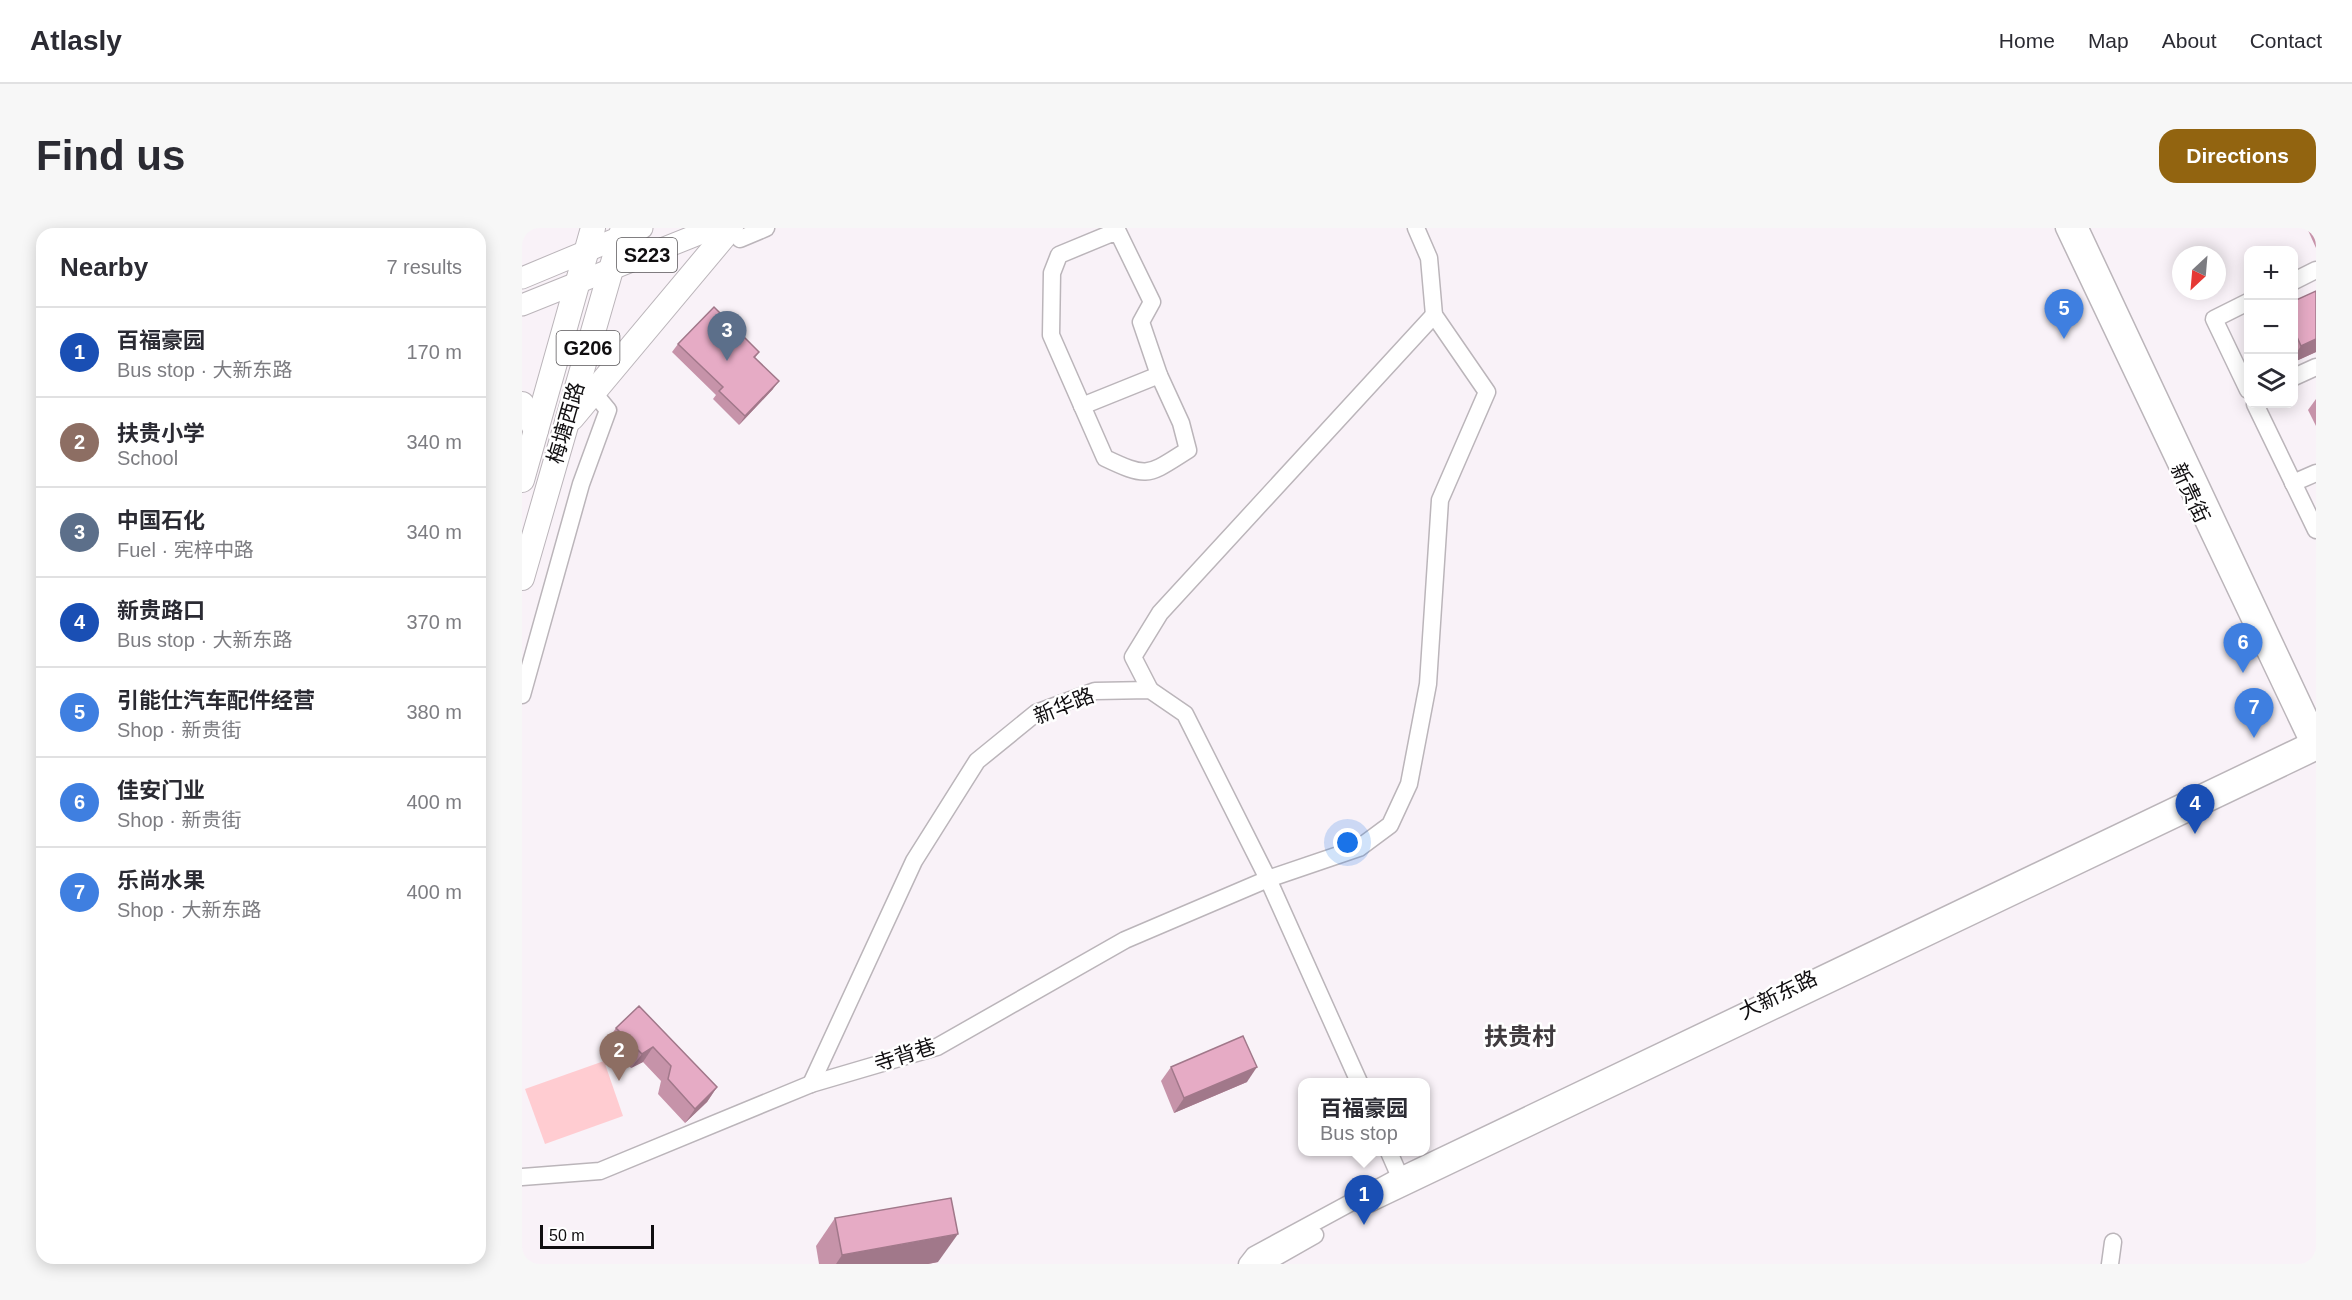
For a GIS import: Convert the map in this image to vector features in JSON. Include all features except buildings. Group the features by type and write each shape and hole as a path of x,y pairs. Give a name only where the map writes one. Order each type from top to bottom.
{"highway":[{"name":"G206","path":"612,269 628,231"},
{"path":"565,427 735,234"},
{"name":"G206","path":"580,282 591,239"},
{"name":"梅塘西路","path":"522,578 612,269"},
{"name":"梅塘西路","path":"522,480 580,282"},
{"path":"522,404 536,430"}],"main road":[{"name":"S223","path":"522,305 714,228"},
{"name":"S223","path":"522,278 591,239 628,231"}],"street":[{"path":"735,234 766,228"},
{"path":"1357,1078 1268,879 1185,714 1150,690 1133,657 1160,613 1434,315 1429,258 1416,228"},
{"name":"新贵街","path":"2064,228 2314,746"},
{"name":"新贵街","path":"2080,228 2314,746"},
{"path":"1117,229 1152,302 1141,322 1160,375 1181,423 1188,450 1154,471 1134,472 1105,458 1051,335 1052,273 1059,255 1117,229"},
{"path":"2298,279 2316,270"},
{"path":"2244,304 2214,319 2244,382"},
{"name":"寺背巷","path":"522,1177 600,1171 812,1084 937,1047 1125,940 1268,879 1359,848 1390,825 1409,784 1428,684 1440,500 1487,392 1434,315"},
{"path":"2298,375 2316,367"},
{"path":"1082,406 1160,375"},
{"path":"522,695 581,484 608,410 594,393"},
{"path":"2257,408 2316,530"},
{"path":"2294,483 2316,473"},
{"name":"新华路","path":"812,1084 914,861 977,761 1036,712 1095,691 1150,690"},
{"name":"大新东路","path":"1247,1264 1254,1255 1402,1181 2314,746"},
{"path":"1391,1156 1402,1181"},
{"name":"大新东路","path":"1264,1264 1363,1207 1402,1181"},
{"path":"2110,1264 2113,1242"}],"shaded area":[{"path":"604,1061 623,1116 545,1144 525,1089"}],"place":[{"name":"引能仕汽车配件经营","path":"2064,339"},
{"name":"中国石化","path":"727,361"},
{"name":"佳安门业","path":"2243,673"},
{"name":"乐尚水果","path":"2254,738"},
{"name":"新贵路口","path":"2195,834"},
{"name":"扶贵小学","path":"619,1081"},
{"name":"百福豪园","path":"1364,1225"}],"district":[{"name":"扶贵村","path":"1520,1037"}]}
